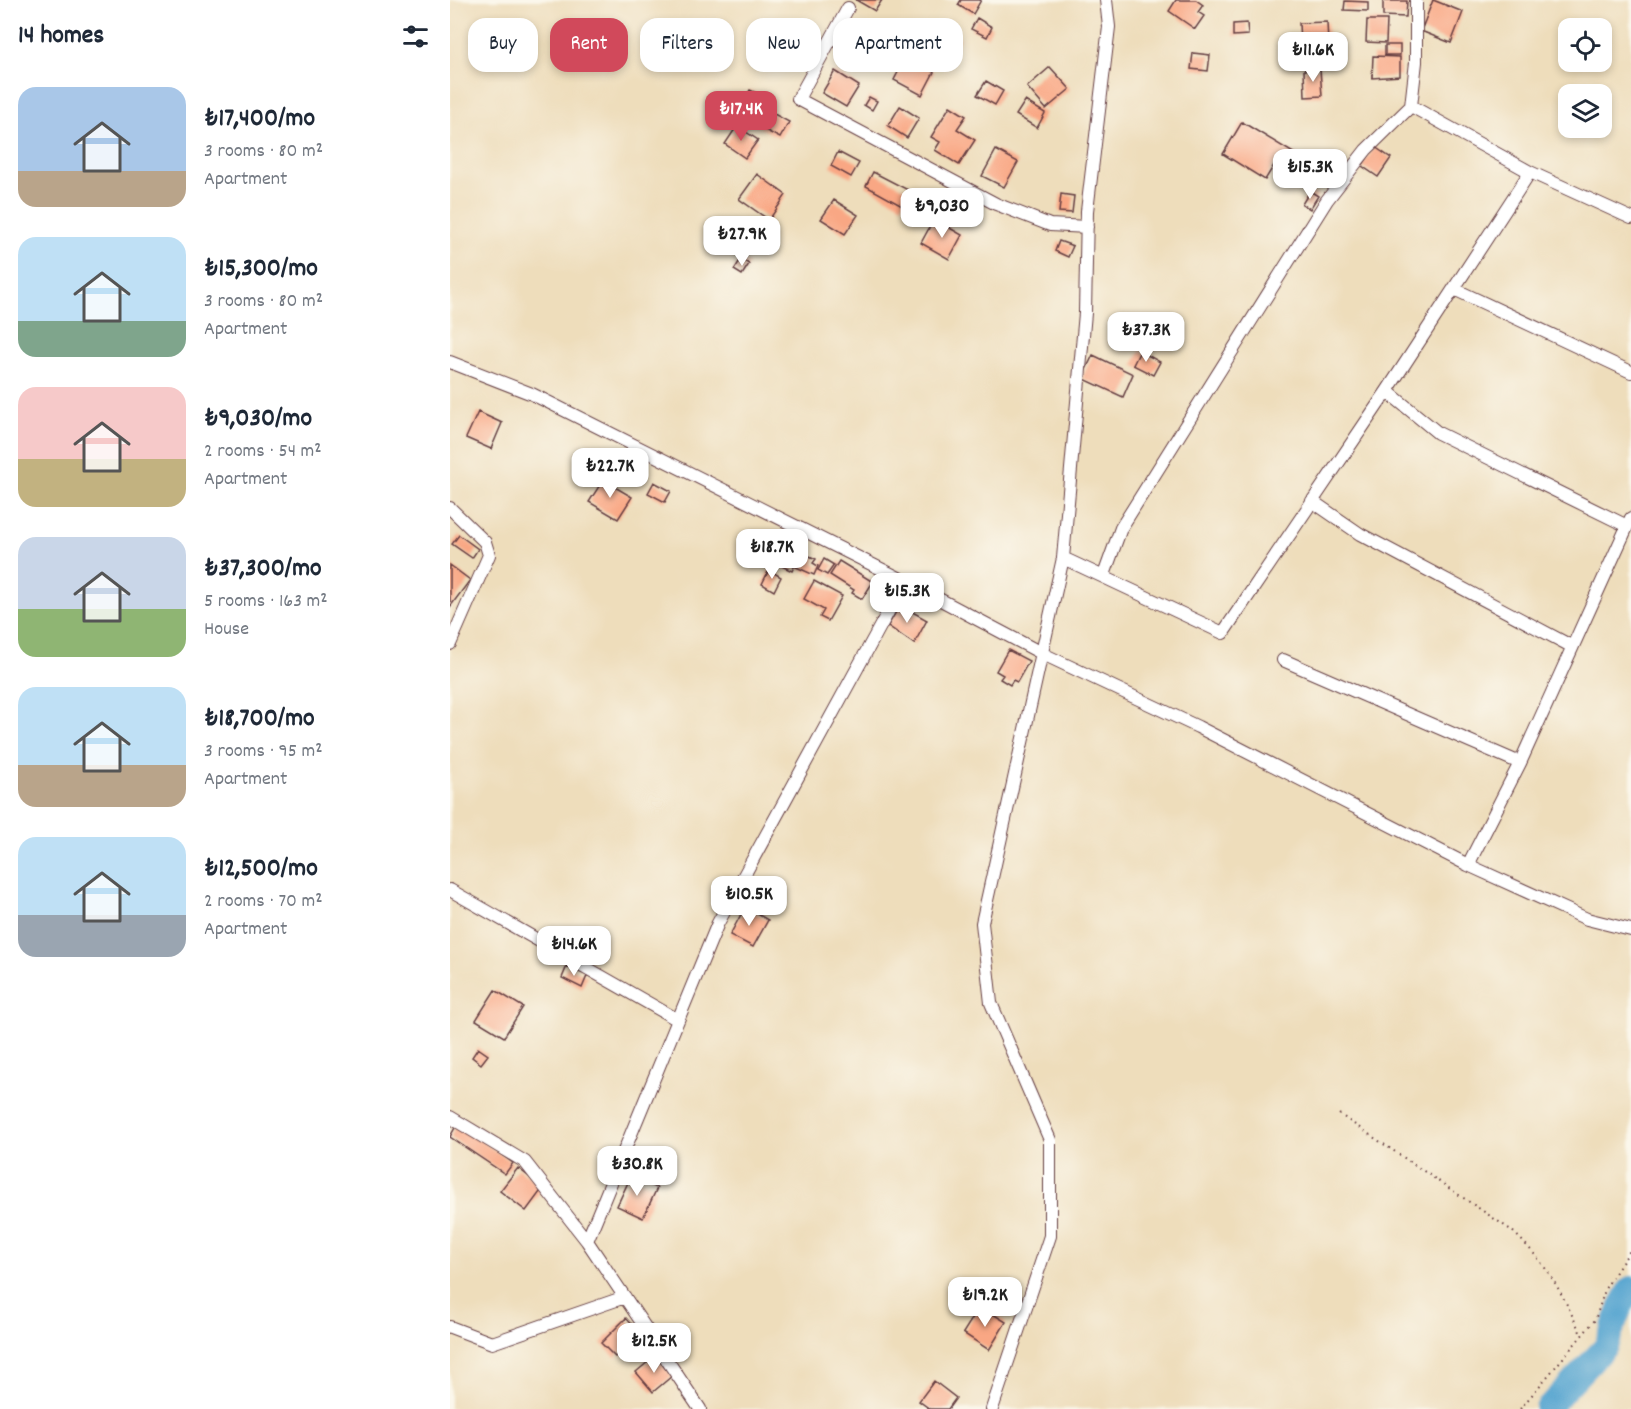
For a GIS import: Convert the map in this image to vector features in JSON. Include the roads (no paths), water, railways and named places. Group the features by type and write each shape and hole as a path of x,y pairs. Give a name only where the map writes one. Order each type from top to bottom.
{"street":[{"path":"992,1409 1050,1236 1050,1140 990,1003 982,923 1048,635 1063,558 1085,313 1087,227 1109,27 1106,0"},
{"path":"1104,575 1121,528 1327,200 1366,150 1411,105 1416,62 1416,0"},
{"path":"848,8 798,99 996,204 1050,225 1087,227"},
{"path":"1411,105 1530,172 1631,218"},
{"path":"1063,558 1104,575 1223,633 1387,391 1530,172"},
{"path":"1454,289 1631,372"},
{"path":"450,362 532,394 1044,652 1471,859 1587,919 1631,930"},
{"path":"1387,391 1438,433 1629,522 1520,762 1471,859"},
{"path":"1312,501 1360,534 1571,646"},
{"path":"450,508 485,542 489,555 450,644"},
{"path":"587,1241 718,923 905,581"},
{"path":"1283,660 1520,762"},
{"path":"450,890 678,1020"},
{"path":"450,1117 525,1162 587,1241 700,1409"},
{"path":"450,1327 492,1343 625,1297"}],"waterway":[{"path":"1547,1409 1606,1346 1621,1306 1631,1288"}]}
